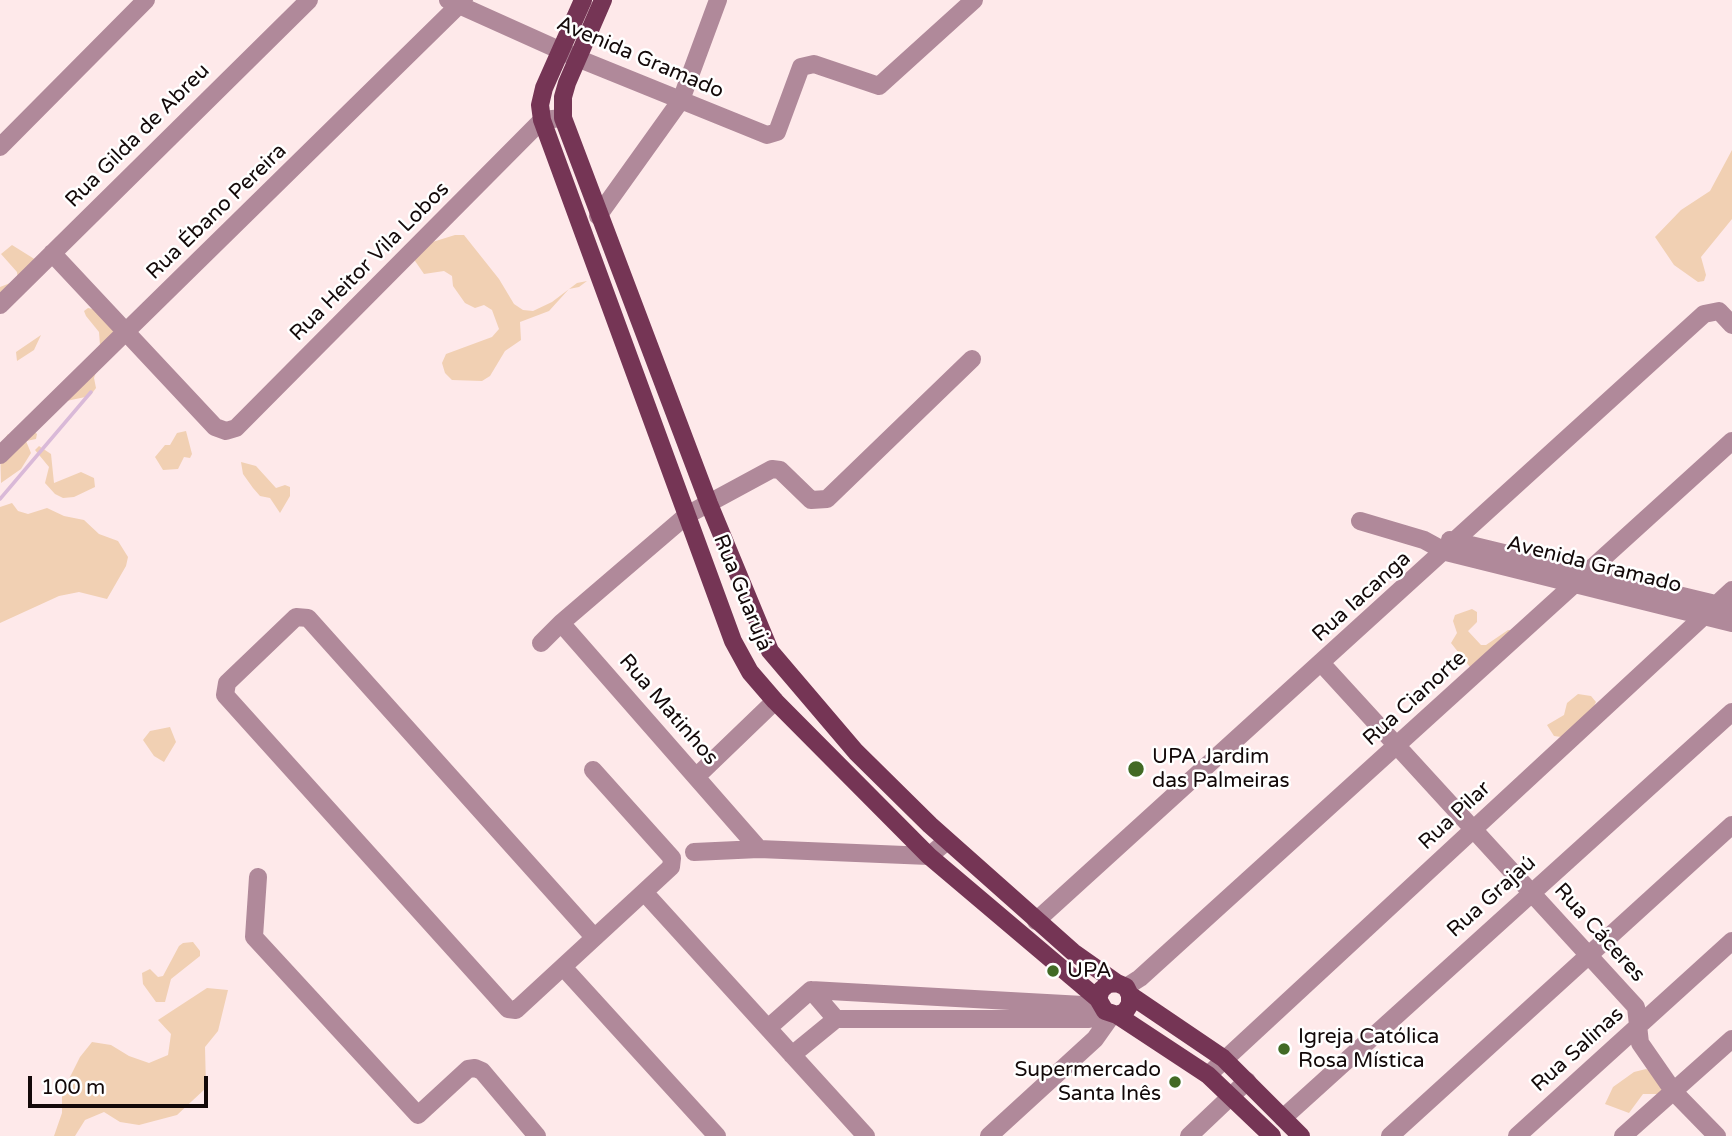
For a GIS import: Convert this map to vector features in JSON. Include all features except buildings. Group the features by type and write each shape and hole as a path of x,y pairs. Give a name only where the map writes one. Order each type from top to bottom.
{"main road":[{"path":"563,118 562,97 569,55 583,0"},
{"path":"542,120 542,97 603,0"},
{"name":"Rua Guarujá","path":"563,118 709,504 770,651 856,752 947,841 1073,952 1223,1058 1301,1136"},
{"name":"Rua Guarujá","path":"542,120 733,641 750,672 775,701 929,856 1108,1010 1208,1075 1272,1136"},
{"path":"1108,984 1124,988 1130,1004 1125,1012 1108,1010 1101,990 1108,984"}],"street":[{"path":"0,147 146,0"},
{"name":"Rua Gilda de Abreu","path":"0,305 309,0"},
{"path":"598,216 681,100 718,0"},
{"name":"Avenida Gramado","path":"458,2 569,55 767,135 777,132 801,67 814,64 874,87 884,84 974,0"},
{"name":"Rua Ébano Pereira","path":"0,455 458,2"},
{"path":"542,120 563,118"},
{"name":"Rua Heitor Vila Lobos","path":"128,331 215,427 226,431 236,428 542,120"},
{"path":"52,253 128,331"},
{"name":"Rua Iacanga","path":"1036,921 1452,546 1704,314 1719,311 1732,325"},
{"path":"541,643 687,515 772,469 780,470 811,500 827,499 972,359"},
{"name":"Rua Cianorte","path":"1124,988 1140,978 1582,580 1732,441"},
{"name":"Avenida Gramado","path":"1360,521 1582,580 1718,609 1732,623"},
{"name":"Rua Pilar","path":"1208,1075 1223,1058 1718,609 1732,590"},
{"path":"593,770 672,858 671,867 516,1010 508,1009 225,695 227,683 296,617 308,618 594,937"},
{"name":"Rua Matinhos","path":"561,623 759,849"},
{"name":"Rua Cáceres","path":"1322,664 1636,1007 1640,1043 1674,1092 1717,1136"},
{"path":"696,777 775,701"},
{"name":"Rua Grajaú","path":"1283,1118 1732,712"},
{"path":"1390,1136 1732,825"},
{"path":"694,852 759,849 929,856 947,841"},
{"path":"258,877 254,937 418,1115 468,1069 482,1071 537,1136"},
{"path":"644,892 866,1136"},
{"name":"Rua Salinas","path":"1517,1136 1732,941"},
{"path":"563,967 717,1136"},
{"path":"768,1028 811,990 1108,1010"},
{"path":"811,990 836,1019"},
{"path":"792,1055 836,1019 1088,1019 1108,1010"},
{"path":"989,1136 1095,1039 1108,1010"},
{"path":"1623,1136 1732,1039"},
{"path":"1189,1136 1247,1081"}],"shaded area":[{"path":"1732,150 1732,219 1701,257 1706,275 1704,281 1698,282 1674,265 1655,237 1681,210 1710,191"},
{"path":"464,235 499,279 514,304 523,310 533,311 552,302 569,289 549,311 520,322 521,340 505,351 490,376 482,381 452,380 445,373 442,363 446,354 492,337 499,329 492,310 484,305 475,308 465,303 453,286 452,276 444,271 424,274 413,258 426,244"},
{"path":"12,245 36,260 43,275 0,296 0,287 18,280 17,272 1,254"},
{"path":"587,281 579,287 569,289 577,283"},
{"path":"93,309 114,330 94,378 96,388 90,396 38,407 100,345 99,332 84,311"},
{"path":"41,335 34,350 17,361 16,352"},
{"path":"30,427 37,434 36,439 26,441 31,453 21,469 1,483 0,446 8,434 13,439"},
{"path":"186,431 192,454 190,458 184,457 178,469 163,470 155,457 165,445 170,445 177,433"},
{"path":"39,446 51,454 54,483 81,472 94,478 95,487 74,497 63,498 55,494 45,483 49,467 35,450"},
{"path":"241,462 256,466 276,488 285,485 290,487 290,496 280,513 270,498 260,496 253,488 243,474"},
{"path":"12,503 18,511 28,514 47,508 64,516 84,520 99,534 118,541 128,557 126,566 107,599 79,592 59,596 0,623 0,507"},
{"path":"1472,609 1477,612 1477,622 1468,631 1481,645 1486,645 1508,630 1514,630 1470,667 1451,643 1457,633 1453,621 1455,615"},
{"path":"1578,694 1591,696 1596,702 1593,708 1561,737 1554,736 1547,725 1564,715 1567,703"},
{"path":"170,727 176,742 164,762 154,756 143,740 150,731"},
{"path":"193,942 200,951 200,956 171,979 165,1002 156,1002 143,984 142,973 150,969 158,977 163,976 179,946"},
{"path":"207,988 228,990 218,1031 205,1047 206,1088 177,1115 139,1125 120,1122 104,1112 85,1120 75,1136 54,1136 62,1113 62,1093 80,1057 92,1042 111,1045 129,1056 149,1063 168,1055 171,1034 158,1020"},
{"path":"1646,1069 1657,1073 1666,1089 1659,1094 1643,1094 1629,1113 1605,1104 1613,1087 1634,1072"}],"waterway":[{"path":"0,499 91,392"}],"place":[{"name":"UPA Jardim das Palmeiras","path":"1136,769"},
{"name":"UPA","path":"1053,971"},
{"name":"Igreja Católica Rosa Mística","path":"1284,1049"},
{"name":"Supermercado Santa Inês","path":"1175,1082"}]}
